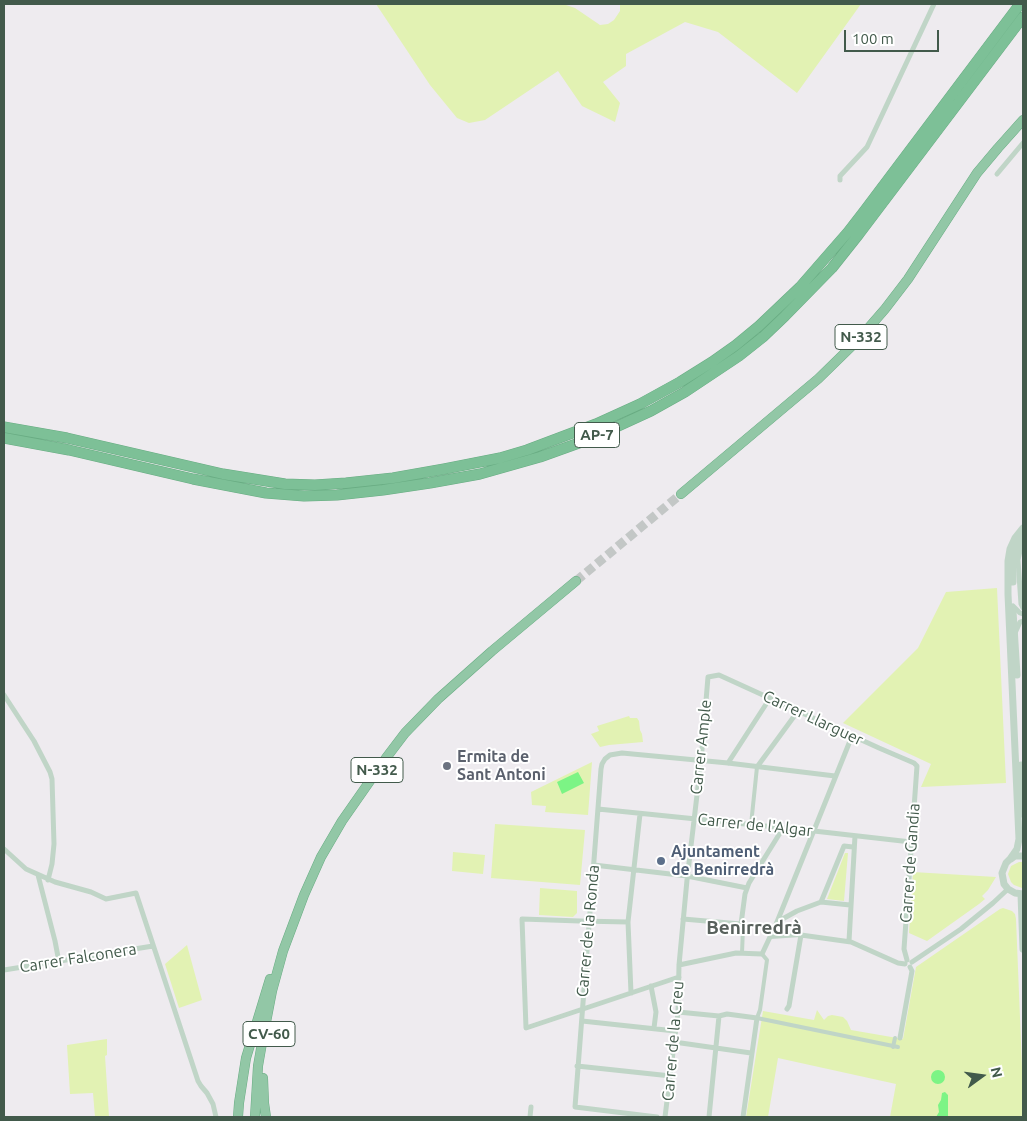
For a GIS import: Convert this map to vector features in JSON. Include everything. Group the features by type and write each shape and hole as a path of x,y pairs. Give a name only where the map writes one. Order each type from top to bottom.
{"highway":[{"name":"AP-7","path":"4,428 67,438 223,474 285,484 315,485 393,478 444,470 500,458 596,424 640,404 712,362 759,326 800,287 854,224 1020,4"},
{"name":"AP-7","path":"4,438 69,450 192,479 266,493 304,496 337,495 383,490 480,474 540,458 590,438 651,411 685,392 739,356 785,316 832,268 860,234 1023,17"},
{"path":"948,217 955,197 990,150 1023,114"},
{"name":"N-332","path":"681,494 818,379 858,340 898,293 977,173 1023,120"},
{"name":"N-332","path":"255,1117 258,1066 272,992 283,950 314,872 342,821 375,772 400,740 438,698 576,581"},
{"path":"238,1117 246,1058 279,947 288,936"},
{"name":"CV-60","path":"266,1117 262,1088 264,1062 271,1018 281,977 283,950"}],"street":[{"path":"840,180 840,176 867,146 934,4"},
{"path":"997,174 1023,143"},
{"path":"1023,528 1015,538 1008,561 1019,834 1016,852 1006,863 1002,873 1004,884 1015,893 1022,894 1023,949"},
{"path":"1023,535 1016,550 1013,564 1013,606 1023,814"},
{"path":"1023,544 1018,560 1021,604 1023,608"},
{"path":"1013,606 1023,614"},
{"path":"1015,633 1020,622 1023,621"},
{"name":"Carrer Llarguer","path":"708,677 719,675 917,766"},
{"name":"Carrer Ample","path":"679,965 708,677"},
{"path":"4,695 34,741 50,772 54,844 48,880"},
{"path":"728,763 770,698"},
{"path":"751,825 757,767 798,711"},
{"path":"762,954 777,922 852,736"},
{"name":"Carrer de la Ronda","path":"600,1110 575,1106 602,764 607,757 614,754 701,761"},
{"path":"701,761 835,776"},
{"name":"Carrer de Gandia","path":"898,1038 912,972 904,949 917,766"},
{"name":"Carrer de l'Algar","path":"598,810 694,818 911,842"},
{"path":"630,993 628,922 640,814"},
{"path":"742,953 742,910 747,888 781,828"},
{"path":"848,941 855,836"},
{"path":"821,902 844,846 853,847"},
{"path":"4,849 26,869 64,886 91,892 106,899 136,894 198,1081 213,1104 216,1117"},
{"path":"1010,859 1016,856 1023,856"},
{"path":"594,864 687,876 747,888"},
{"path":"38,875 59,962"},
{"path":"770,937 801,935 848,941 898,963 910,962 961,929 1008,888"},
{"path":"777,922 797,911 821,902 850,906"},
{"path":"628,922 522,919 526,1028 679,976"},
{"path":"683,919 741,924"},
{"path":"787,1009 801,935"},
{"name":"Carrer Falconera","path":"4,970 153,946"},
{"path":"679,965 742,953 762,954 767,960 760,1010 751,1052 743,1117"},
{"name":"Carrer de la Creu","path":"665,1117 678,1012 679,965"},
{"path":"651,986 656,1012 654,1028"},
{"path":"678,1012 719,1016 727,1014 757,1018 896,1047 898,1038"},
{"path":"709,1117 719,1016"},
{"path":"582,1021 676,1031"},
{"path":"674,1042 751,1052"},
{"path":"577,1066 670,1076"},
{"path":"530,1117 531,1107"},
{"path":"599,1117 600,1110 657,1117"}],"shaded area":[{"path":"376,4 563,4 575,8 600,25 608,24 614,20 620,11 620,4 861,4 797,93 718,32 685,22 626,54 626,66 603,82 620,103 615,122 582,106 558,71 485,120 469,123 457,118 430,85"},
{"path":"997,588 1006,783 921,787 931,764 843,723 918,648 946,592"},
{"path":"629,716 630,718 637,718 639,721 643,742 600,747 591,734 599,731 597,726"},
{"path":"592,762 588,815 545,812 546,806 532,805 531,792"},
{"path":"578,772 584,783 562,794 557,782"},
{"path":"495,824 585,830 580,885 491,878"},
{"path":"453,852 485,855 483,874 452,871"},
{"path":"845,853 848,853 844,901 827,899"},
{"path":"1023,862 1022,888 1011,882 1008,874 1011,866"},
{"path":"913,872 996,877 982,896 985,899 927,941 909,933"},
{"path":"540,888 577,891 577,913 573,917 539,915"},
{"path":"1003,908 1012,911 1016,919 1023,1117 890,1117 896,1084 778,1058 768,1117 746,1117 763,1011 814,1020 817,1010 824,1020 832,1015 843,1017 851,1030 903,1039 916,967"},
{"path":"187,945 202,1000 179,1008 165,964"},
{"path":"107,1039 107,1055 105,1056 109,1117 95,1117 93,1093 70,1094 67,1045"},
{"path":"938,1070 943,1072 945,1077 943,1082 938,1084 933,1082 931,1077 933,1072"},
{"path":"945,1092 948,1095 948,1117 936,1117 939,1112 938,1105 942,1093"}],"tunnel":[{"path":"576,581 681,494"}],"place":[{"name":"Ermita de Sant Antoni","path":"447,766"},
{"name":"Ajuntament de Benirredrà","path":"661,861"}],"district":[{"name":"Benirredrà","path":"754,928"}]}
